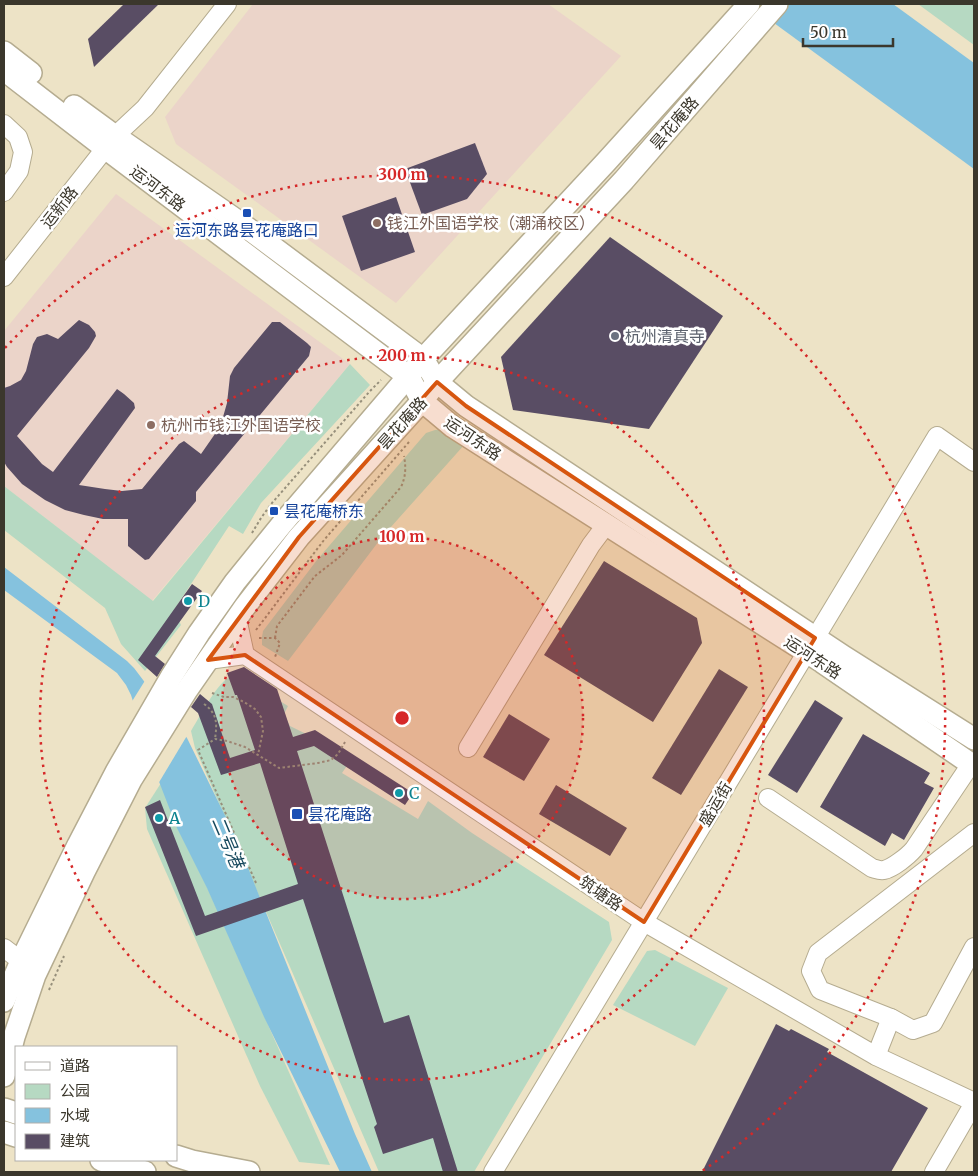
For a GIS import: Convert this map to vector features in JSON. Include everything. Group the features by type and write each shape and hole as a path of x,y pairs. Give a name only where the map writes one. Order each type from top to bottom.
{"main road":[{"name":"昙花庵路","path":"4,1001 21,961 78,845 124,776 179,684 199,633 235,582 282,524 423,360 749,4"},
{"name":"昙花庵路","path":"179,684 208,660 236,618 299,537 422,401 436,382 624,180 777,4"},
{"name":"运河东路","path":"4,52 110,142 409,377 422,401 454,427 606,525 974,739"},
{"name":"运河东路","path":"4,70 110,142 242,224 423,360 436,382 466,406 811,645 973,765"},
{"name":"昙花庵路","path":"4,1076 14,1037 35,975 84,872 124,776"},
{"path":"178,1157 249,1172"},
{"path":"105,1161 145,1172"}],"street":[{"name":"运新路","path":"4,277 110,142 145,108 227,4"},
{"path":"4,124 18,137 23,152 19,171 4,192"},
{"name":"盛运街","path":"493,1172 937,436 974,462"},
{"path":"468,748 591,545 606,525"},
{"path":"208,660 244,650 236,618"},
{"name":"筑塘路","path":"244,650 644,922 876,1056 974,1102"},
{"path":"768,798 872,868 882,871 888,869 914,849 973,765"},
{"path":"974,832 818,953 811,971 820,990 891,1018 913,1030 933,1023 974,947"},
{"path":"4,948 21,961"},
{"path":"876,1056 891,1018"},
{"path":"934,1172 974,1102"},
{"path":"947,1172 974,1124"}],"path":[{"path":"244,650 324,540 410,441"},
{"path":"275,638 277,626 315,576 342,555 401,487 406,472 404,456"},
{"path":"260,638 275,638 280,643 274,657"},
{"path":"212,692 244,702 255,709 261,717 264,731 258,755"},
{"path":"204,704 211,709 216,720 215,739"},
{"path":"256,883 198,750 215,739 227,741 245,747 279,768 304,766 331,760 338,754 345,742"},
{"path":"46,996 64,956"}],"highlighted area":[{"path":"437,382 466,406 815,638 644,922 245,655 208,660 299,537"}],"shaded area":[{"name":"钱江外国语学校（潮涌校区）","path":"253,4 548,4 621,56 396,303 176,144 165,117"},
{"name":"杭州市钱江外国语学校","path":"116,194 350,364 152,601 4,486 4,331"}],"green space":[{"path":"918,4 974,4 974,45"},
{"path":"350,364 370,385 261,503 243,534 229,526 174,610 181,625 145,671 121,644 105,608 4,530 4,486 153,601"},
{"path":"445,429 465,444 382,537 288,661 262,645 263,631 317,560 426,433"},
{"path":"239,676 288,706 284,714 290,726 353,757 342,773 418,819 428,801 472,833 609,922 612,940 474,1172 379,1172 195,748 191,731 208,702 223,682 230,677"},
{"path":"161,783 330,1165 299,1162 260,1086 147,829 145,808"},
{"path":"655,950 728,988 695,1046 613,1005 647,951"}],"water":[{"path":"748,4 893,4 974,63 974,169"},
{"name":"二号港","path":"4,567 127,661 187,738 236,838 372,1172 340,1172 264,1017 207,888 177,828 126,685 117,673 4,590"}],"pier":[{"path":"146,679 188,734 158,784 131,703"}],"building":[{"path":"124,4 159,4 94,67 88,39"},
{"path":"475,143 487,174 467,199 422,215 405,169"},
{"path":"396,197 415,252 361,271 342,216"},
{"name":"杭州清真寺","path":"610,237 723,316 649,429 513,410 501,357"},
{"path":"79,320 89,325 96,336 89,348 17,436 42,464 53,472 117,389 134,403 135,408 79,485 122,491 142,489 179,444 184,441 201,454 217,431 223,417 227,403 230,376 234,368 272,322 280,322 311,347 309,356 196,492 196,501 149,559 145,560 128,546 128,519 103,519 65,510 45,500 22,484 4,462 4,388 21,380 26,371 33,344 37,337 47,334 58,339"},
{"path":"604,561 697,618 702,643 653,722 544,655"},
{"path":"192,584 202,591 155,656 165,664 157,677 138,660"},
{"name":"昙花庵路","path":"244,667 277,689 293,737 315,730 413,793 405,805 314,746 297,751 384,1023 409,1015 458,1172 443,1172 433,1138 383,1154 374,1127 377,1124 303,899 196,936 145,807 160,800 205,916 298,884 260,763 221,775 198,713 191,707 200,694 212,704 230,758 255,750 237,695 235,695 227,673"},
{"path":"719,669 748,687 681,795 652,778"},
{"path":"815,700 843,718 797,793 768,775"},
{"path":"509,714 550,739 524,781 483,757"},
{"path":"863,734 930,773 924,783 934,788 904,840 892,833 885,846 820,807"},
{"path":"556,785 627,828 610,856 539,814"},
{"path":"776,1024 789,1031 791,1029 829,1049 827,1052 928,1108 891,1172 702,1172"}],"place":[{"name":"运河东路昙花庵路口","path":"247,213"},
{"name":"钱江外国语学校（潮涌校区）","path":"377,223"},
{"name":"杭州清真寺","path":"615,336"},
{"name":"杭州市钱江外国语学校","path":"151,425"},
{"name":"昙花庵桥东","path":"274,511"},
{"name":"D","path":"188,601"},
{"name":"C","path":"399,793"},
{"name":"昙花庵路","path":"297,814"},
{"name":"A","path":"159,818"}]}
